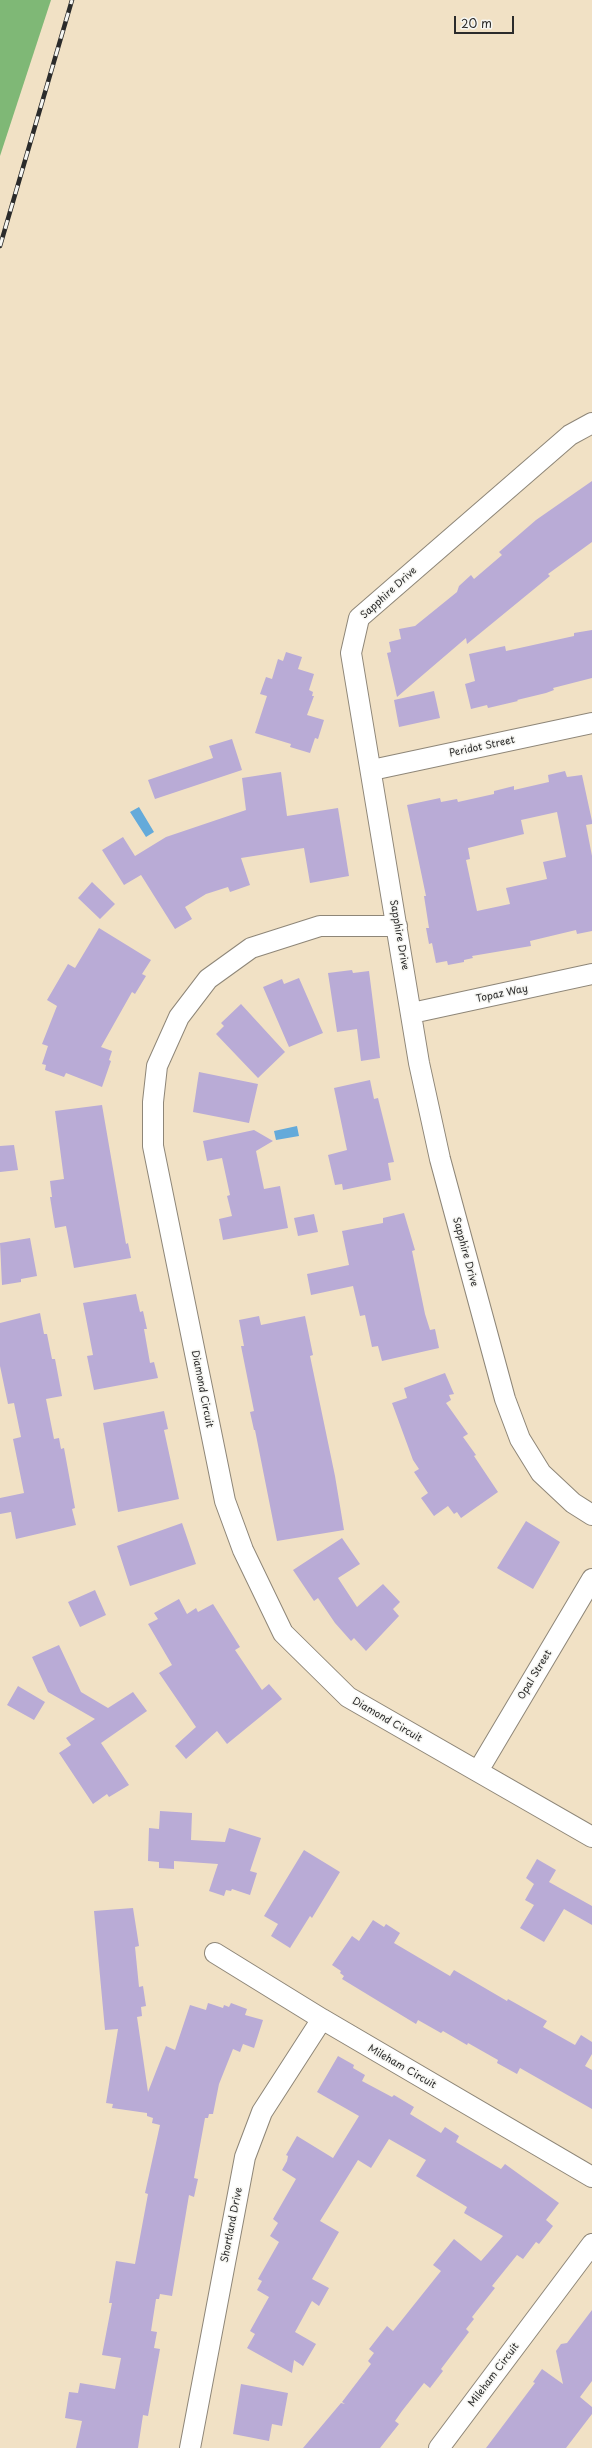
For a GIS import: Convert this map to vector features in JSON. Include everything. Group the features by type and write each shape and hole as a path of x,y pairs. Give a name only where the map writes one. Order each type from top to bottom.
{"street":[{"name":"Sapphire Drive","path":"592,423 570,435 359,618 351,653 372,770 419,1063 440,1159 505,1399 520,1439 541,1472 573,1503 592,1515"},
{"name":"Peridot Street","path":"372,770 592,723"},
{"name":"Diamond Circuit","path":"397,926 320,926 252,948 208,979 179,1017 156,1066 153,1102 154,1146 225,1501 243,1550 283,1633 348,1697 592,1837"},
{"name":"Topaz Way","path":"412,1013 592,974"},
{"name":"Opal Street","path":"478,1771 592,1578"},
{"name":"Mileham Circuit","path":"215,1952 322,2019 592,2177"},
{"name":"Shortland Drive","path":"190,2448 245,2157 262,2112 322,2019"},
{"name":"Mileham Circuit","path":"439,2448 592,2244"}],"green space":[{"path":"0,0 51,0 0,156"}],"water":[{"path":"139,807 154,832 146,837 130,812"},
{"path":"297,1126 299,1136 276,1140 274,1131"}],"building":[{"path":"592,481 592,542 548,574 550,576 467,644 466,638 397,697 387,653 391,652 389,642 401,639 399,629 415,626 457,592 459,586 471,575 474,579 502,555 499,552 536,520"},
{"path":"592,630 592,678 553,688 554,690 546,693 517,700 518,701 488,708 487,705 471,709 465,684 475,681 469,654 505,646 506,651 574,636 574,633"},
{"path":"286,652 302,657 298,669 314,674 309,690 313,692 312,696 314,696 307,715 324,720 318,739 315,738 310,753 290,747 291,744 255,733 267,696 260,694 266,677 272,679 278,659 283,661"},
{"path":"434,691 440,718 399,727 394,700"},
{"path":"232,739 242,770 155,799 148,780 213,758 209,746"},
{"path":"565,771 567,777 582,775 592,821 592,824 586,825 592,856 592,931 577,934 576,930 530,941 531,946 472,956 473,958 464,960 464,962 448,965 447,961 436,963 432,943 429,944 426,928 429,928 424,896 426,896 407,805 440,798 441,802 457,799 458,802 494,794 494,791 514,786 514,790 549,782 548,775","holes":["557,812 566,857 543,862 547,879 506,888 510,904 477,911 466,860 470,859 468,848 524,834 521,820"]},
{"path":"281,772 287,816 338,808 349,876 310,883 304,848 241,858 250,885 230,892 228,887 206,894 185,907 192,919 175,929 141,875 124,885 102,850 123,837 135,856 166,837 246,810 242,778"},
{"path":"92,882 115,904 100,919 78,898"},
{"path":"99,928 151,960 142,974 146,976 135,994 132,992 101,1047 112,1051 109,1060 111,1061 102,1087 66,1073 64,1077 45,1070 46,1065 42,1064 48,1046 42,1044 57,1006 47,1000 68,964 75,968"},
{"path":"352,970 353,973 369,971 380,1058 361,1061 357,1029 337,1032 328,973"},
{"path":"299,978 323,1033 289,1047 263,987 282,979 284,984"},
{"path":"241,1004 285,1052 258,1078 216,1034 224,1026 221,1023"},
{"path":"199,1072 258,1084 249,1123 193,1112"},
{"path":"370,1080 374,1099 378,1098 394,1162 388,1163 391,1180 343,1190 342,1184 335,1185 328,1155 347,1150 334,1088"},
{"path":"102,1105 126,1244 128,1243 131,1258 74,1268 66,1226 55,1228 50,1197 52,1197 50,1181 64,1179 55,1111"},
{"path":"254,1130 273,1141 256,1151 264,1189 280,1186 288,1228 223,1240 219,1219 232,1216 227,1196 230,1195 222,1158 207,1161 203,1141"},
{"path":"14,1145 18,1170 0,1172 0,1146"},
{"path":"404,1213 415,1250 412,1251 425,1314 430,1330 435,1329 439,1348 382,1361 378,1346 372,1347 365,1315 360,1316 353,1286 311,1295 307,1274 349,1265 342,1231 383,1223 383,1218"},
{"path":"314,1214 318,1232 298,1236 294,1218"},
{"path":"30,1238 37,1276 21,1279 21,1282 2,1285 0,1243"},
{"path":"136,1294 140,1312 143,1311 147,1329 144,1329 150,1363 154,1362 158,1378 94,1390 87,1356 93,1355 83,1303"},
{"path":"40,1313 44,1334 47,1334 52,1359 55,1359 62,1396 46,1399 54,1439 59,1438 61,1449 64,1448 75,1508 72,1509 76,1525 16,1539 11,1512 0,1514 0,1498 24,1493 13,1439 21,1437 14,1403 8,1404 0,1366 0,1323"},
{"path":"259,1316 261,1325 305,1316 313,1355 310,1356 335,1476 344,1530 277,1541 255,1430 250,1412 254,1411 241,1346 244,1346 239,1320"},
{"path":"445,1373 454,1394 449,1395 451,1400 446,1403 468,1434 463,1437 476,1455 474,1456 498,1492 461,1518 457,1512 454,1514 448,1506 434,1516 421,1498 428,1493 414,1472 419,1469 413,1460 392,1403 407,1398 404,1388"},
{"path":"164,1411 168,1429 164,1430 179,1499 118,1512 103,1423"},
{"path":"526,1521 560,1542 533,1589 497,1568"},
{"path":"182,1523 196,1564 130,1586 117,1546"},
{"path":"342,1538 360,1564 338,1578 357,1607 383,1584 400,1602 393,1609 399,1616 366,1651 354,1638 351,1641 335,1623 318,1598 314,1601 293,1570"},
{"path":"95,1590 106,1615 80,1627 68,1602"},
{"path":"179,1599 187,1614 196,1608 198,1612 213,1604 240,1647 235,1650 262,1690 269,1684 282,1699 227,1744 217,1731 186,1759 175,1746 196,1727 159,1673 172,1665 148,1624 158,1619 154,1613"},
{"path":"59,1645 81,1692 108,1708 133,1692 147,1711 101,1743 129,1785 109,1797 107,1794 93,1804 59,1753 71,1745 66,1738 95,1719 48,1692 32,1657"},
{"path":"18,1686 45,1702 34,1720 7,1705"},
{"path":"160,1811 192,1813 191,1840 225,1842 229,1828 261,1838 250,1871 257,1873 250,1895 232,1889 231,1891 226,1890 224,1896 209,1891 218,1864 174,1861 174,1869 159,1868 159,1862 148,1861 149,1828 159,1829"},
{"path":"304,1850 340,1872 312,1918 310,1916 290,1948 271,1936 278,1924 264,1916"},
{"path":"537,1859 556,1870 549,1882 592,1906 592,1925 564,1909 544,1942 520,1928 534,1905 525,1900 534,1884 526,1878"},
{"path":"133,1908 139,1946 135,1947 139,1987 143,1986 146,2006 141,2007 142,2016 137,2017 148,2092 166,2046 175,2050 190,2005 206,2010 208,2003 223,2008 224,2005 229,2007 231,2003 247,2009 245,2015 263,2020 254,2048 243,2044 240,2052 233,2049 219,2084 213,2114 209,2114 208,2118 205,2118 194,2178 198,2179 194,2197 189,2195 172,2296 160,2294 159,2299 156,2299 151,2331 157,2332 154,2348 160,2349 148,2416 143,2415 138,2448 76,2448 82,2421 65,2418 69,2392 78,2393 80,2383 115,2389 121,2358 102,2355 112,2303 109,2303 116,2261 135,2264 148,2194 145,2193 160,2125 152,2123 153,2118 147,2116 147,2113 112,2108 113,2104 106,2103 118,2029 105,2030 94,1911"},
{"path":"373,1920 384,1927 386,1924 400,1933 394,1943 450,1976 454,1970 507,2001 508,1999 547,2021 543,2027 575,2045 581,2035 592,2042 592,2054 585,2066 592,2070 592,2109 520,2068 517,2074 497,2063 498,2060 468,2043 467,2045 443,2031 441,2033 418,2020 416,2024 342,1979 344,1976 340,1973 341,1971 332,1965 352,1936 359,1941"},
{"path":"338,2056 354,2065 353,2068 365,2075 362,2081 392,2097 394,2095 414,2107 410,2114 441,2133 445,2127 459,2136 456,2142 501,2169 505,2164 559,2203 546,2220 553,2226 539,2244 536,2242 523,2259 517,2255 492,2286 495,2288 472,2317 474,2319 466,2329 469,2332 441,2369 443,2371 430,2388 424,2383 395,2421 399,2424 380,2448 303,2448 341,2403 345,2404 342,2402 371,2364 368,2361 374,2353 369,2349 387,2326 393,2331 441,2271 433,2265 454,2239 481,2261 503,2236 464,2213 467,2207 416,2176 426,2160 389,2139 371,2168 358,2160 320,2221 339,2232 312,2279 329,2288 319,2306 312,2301 295,2332 316,2344 303,2366 294,2360 292,2373 247,2348 255,2334 250,2331 269,2297 257,2290 262,2281 258,2279 279,2242 270,2236 278,2223 273,2219 296,2179 282,2170 287,2161 288,2156 286,2155 297,2136 333,2158 359,2116 317,2092"},
{"path":"592,2310 592,2381 580,2397 592,2407 592,2414 566,2448 486,2448 535,2383 533,2382 542,2369 563,2384 556,2351 561,2344 567,2343"},
{"path":"241,2384 288,2393 282,2426 272,2424 269,2441 233,2434"}],"railway":[{"path":"0,246 72,0"}]}
